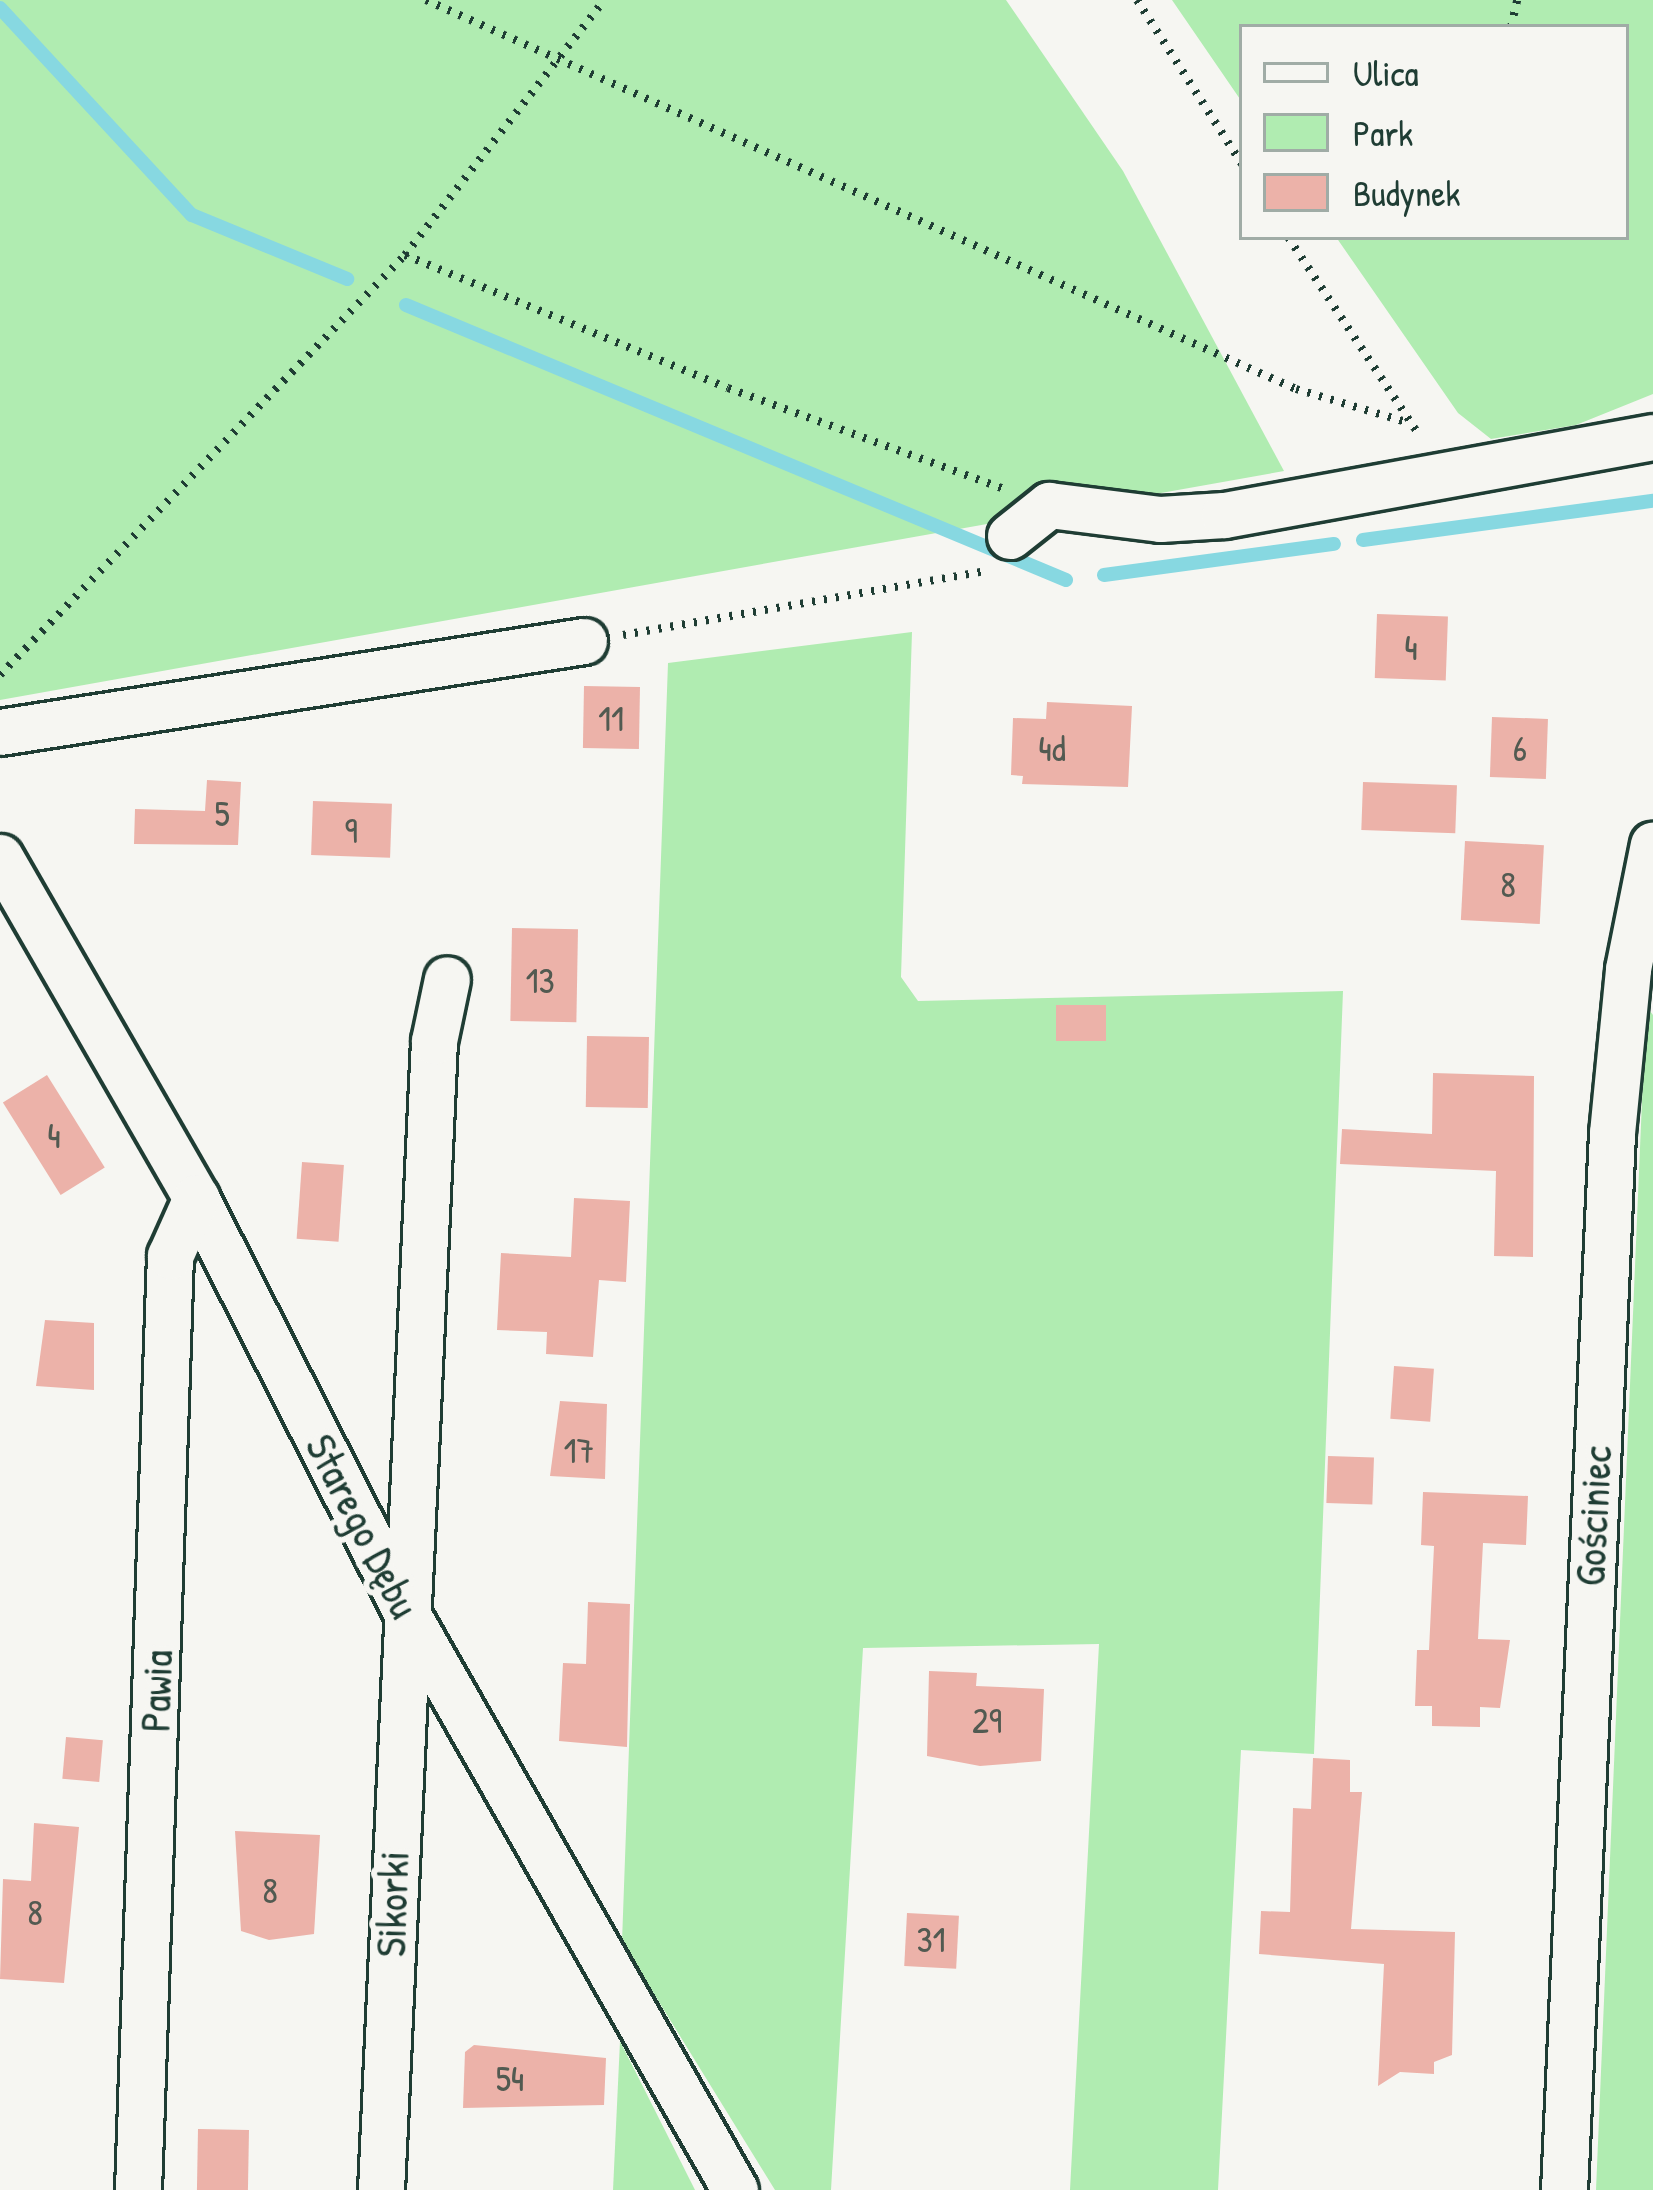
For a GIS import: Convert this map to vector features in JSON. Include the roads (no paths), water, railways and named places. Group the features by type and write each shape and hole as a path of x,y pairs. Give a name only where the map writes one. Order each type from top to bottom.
{"street":[{"path":"1004,549 1049,505 1160,519 1224,515 1653,437"},
{"path":"0,732 584,641"},
{"name":"Gościniec","path":"1564,2190 1612,1133 1628,969 1653,844"},
{"name":"Starego Dębu","path":"0,857 196,1198 410,1619 735,2190"},
{"name":"Sikorki","path":"381,2190 400,1673 410,1619 434,1041 447,979"},
{"name":"Pawia","path":"138,2190 170,1256 196,1198"}],"waterway":[{"path":"0,8 192,215 347,279"},
{"path":"406,305 1066,580"},
{"path":"1363,540 1653,501"},
{"path":"1104,575 1334,544"}]}
